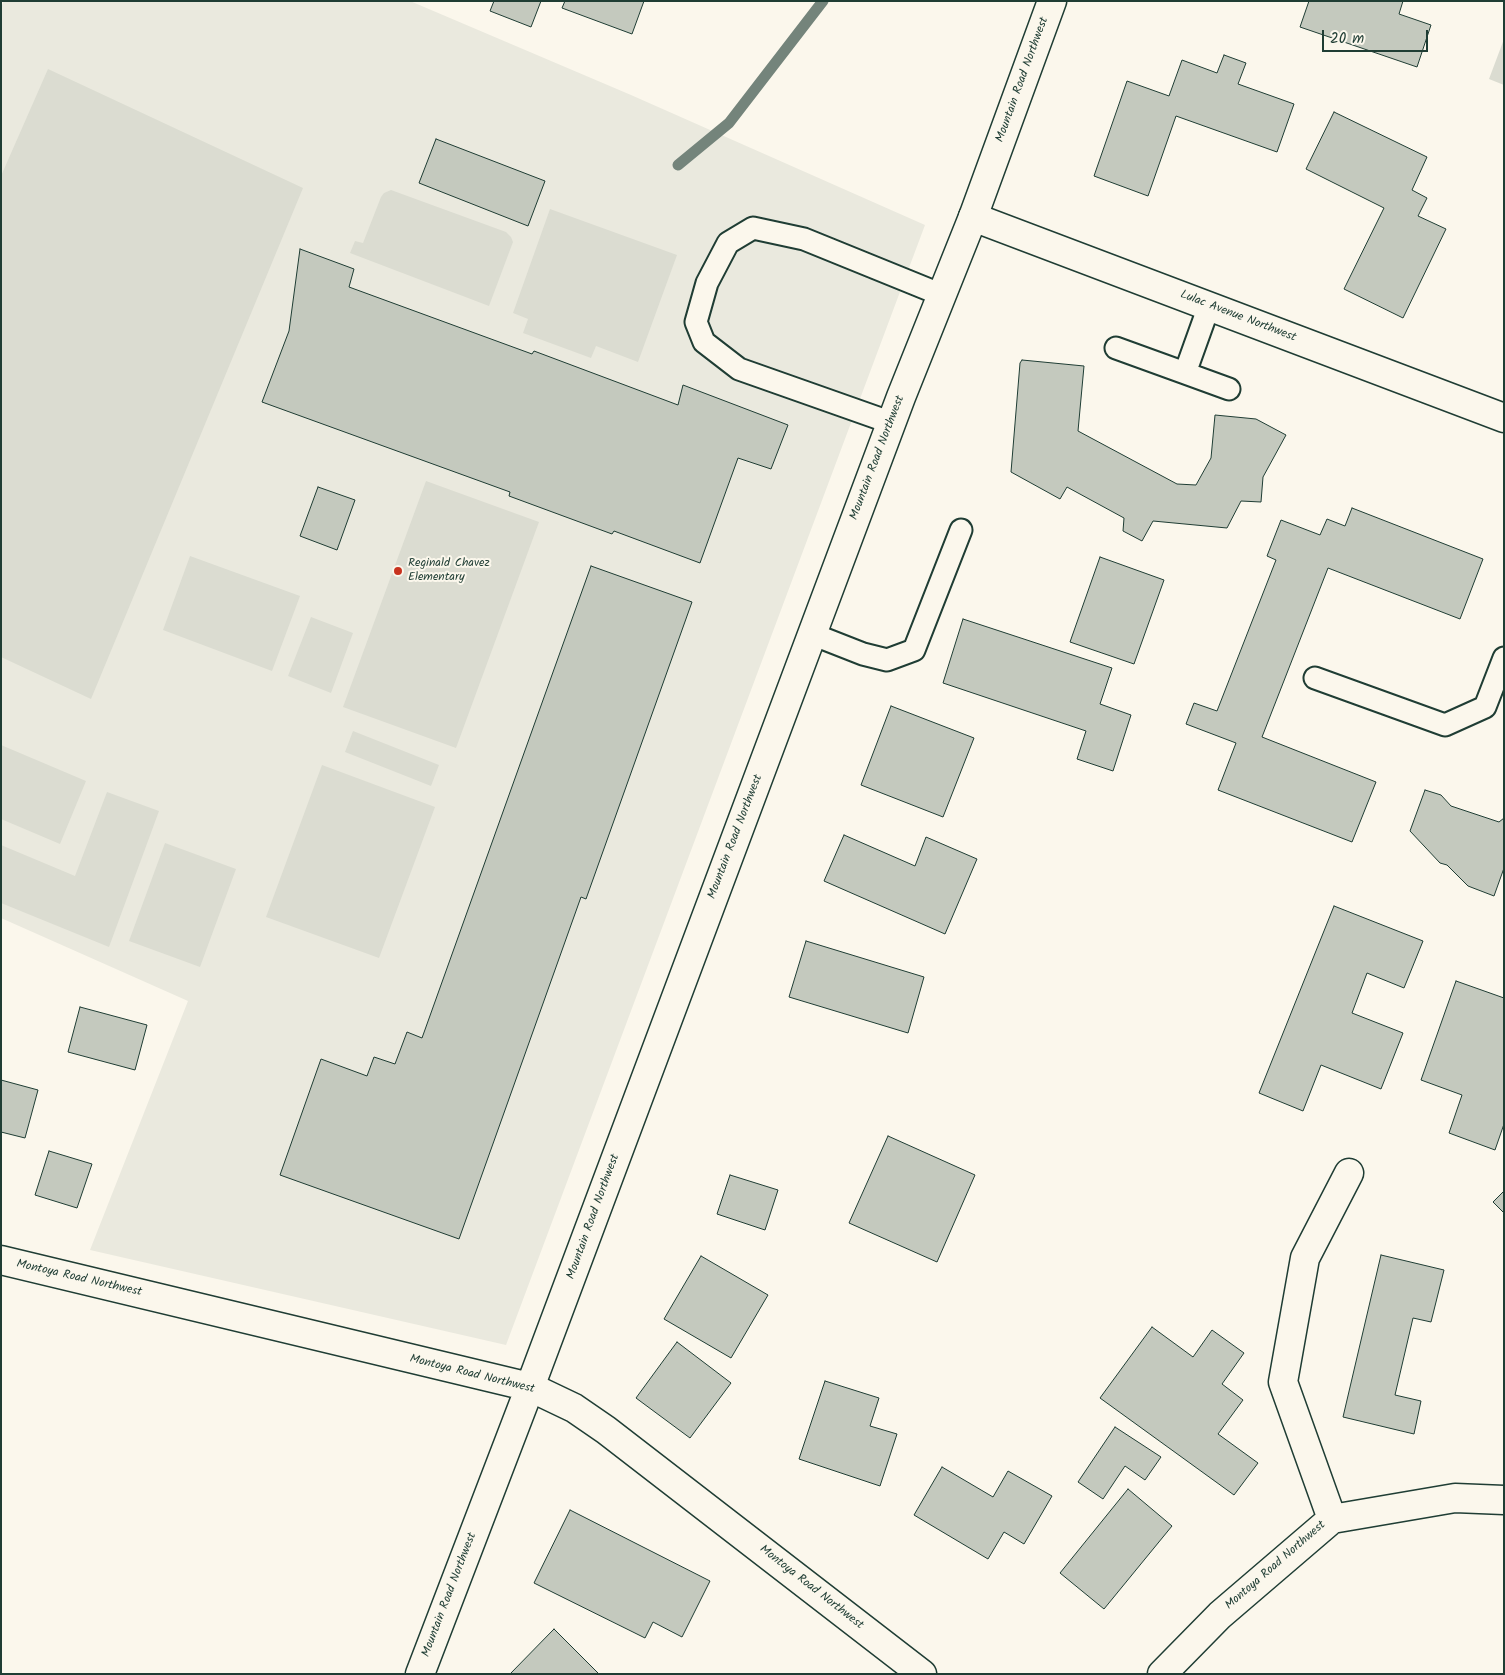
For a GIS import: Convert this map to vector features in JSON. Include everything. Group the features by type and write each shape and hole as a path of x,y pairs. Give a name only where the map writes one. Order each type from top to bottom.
{"street":[{"name":"Mountain Road Northwest","path":"420,1674 530,1387 892,423 973,217 1052,1"},
{"name":"Lulac Avenue Northwest","path":"973,217 1504,418"},
{"path":"1332,1519 1283,1382 1305,1258 1349,1173"},
{"name":"Montoya Road Northwest","path":"1,1260 530,1387 574,1408 606,1430 922,1674"},
{"name":"Montoya Road Northwest","path":"1162,1674 1220,1615 1332,1519 1455,1498 1504,1500"}],"lane":[{"path":"892,423 739,369 704,342 696,322 707,283 728,243 753,228 804,240 942,295"},
{"path":"1184,373 1209,306"},
{"path":"1116,348 1229,389"},
{"path":"812,634 863,654 887,660 914,650 961,530"},
{"path":"1315,678 1445,725 1485,707 1504,658"}],"shaded area":[{"name":"Reginald Chavez Elementary","path":"4,1 410,1 631,95 925,225 506,1345 90,1250 188,1001 1,918 1,7"},
{"path":"1504,39 1504,85 1489,79"},
{"path":"48,69 303,188 91,699 1,657 1,176"},
{"path":"391,190 506,232 511,237 513,242 489,306 350,253 355,241 363,243 381,197 384,193"},
{"path":"550,209 677,255 638,362 596,346 591,358 523,333 528,319 513,313"},
{"path":"426,481 539,522 456,748 343,707"},
{"path":"190,556 300,596 272,671 163,630"},
{"path":"311,617 353,633 331,693 288,676"},
{"path":"353,731 439,765 431,786 345,752"},
{"path":"1,745 86,781 60,844 1,819"},
{"path":"322,765 435,807 379,958 266,917"},
{"path":"107,792 159,811 109,947 1,903 1,845 75,876"},
{"path":"165,843 236,869 200,967 129,941"}],"building":[{"path":"494,1 541,1 531,27 490,11"},
{"path":"565,1 644,1 632,34 562,8"},
{"path":"1309,1 1403,1 1399,14 1431,25 1417,67 1300,27"},
{"path":"1224,55 1246,63 1238,84 1294,104 1277,152 1176,116 1148,196 1094,176 1127,81 1169,96 1182,60 1217,73"},
{"path":"1334,112 1427,157 1412,190 1427,198 1418,216 1446,229 1403,318 1344,289 1384,208 1306,169"},
{"path":"436,139 545,181 528,226 419,183"},
{"path":"300,249 354,269 349,287 532,354 534,351 678,405 683,385 788,425 771,469 738,458 700,563 614,531 612,534 509,496 510,492 262,402 289,331"},
{"path":"1022,360 1084,366 1078,431 1177,484 1196,485 1211,458 1215,415 1256,419 1286,435 1263,477 1261,502 1241,501 1227,528 1153,521 1142,541 1123,531 1124,518 1067,487 1060,499 1011,472 1020,363"},
{"path":"318,487 355,500 337,550 300,536"},
{"path":"1352,508 1483,559 1460,619 1328,568 1262,737 1376,782 1352,842 1218,790 1236,743 1186,724 1194,703 1217,711 1276,560 1267,556 1281,520 1320,535 1327,519 1345,526"},
{"path":"1100,557 1164,580 1134,664 1070,642"},
{"path":"591,566 692,602 586,899 581,897 459,1239 280,1175 321,1059 367,1076 374,1057 395,1064 407,1032 422,1038"},
{"path":"963,619 1112,668 1100,704 1131,715 1113,771 1077,759 1086,731 943,683"},
{"path":"891,706 974,738 943,817 861,785"},
{"path":"1425,790 1441,795 1451,806 1499,822 1504,818 1504,868 1494,896 1468,886 1447,865 1440,863 1410,831"},
{"path":"844,835 915,866 926,837 977,859 945,934 824,881"},
{"path":"1334,906 1423,941 1404,988 1367,973 1352,1013 1403,1033 1381,1089 1321,1065 1303,1111 1259,1093"},
{"path":"806,941 924,977 908,1033 789,997"},
{"path":"1456,981 1504,998 1504,1124 1495,1150 1449,1133 1462,1095 1421,1080"},
{"path":"80,1007 147,1025 135,1070 68,1052"},
{"path":"1,1080 38,1090 25,1138 1,1132"},
{"path":"888,1136 975,1175 937,1262 849,1223"},
{"path":"49,1151 92,1164 77,1208 35,1195"},
{"path":"730,1175 778,1190 765,1230 717,1214"},
{"path":"1504,1191 1504,1213 1493,1202"},
{"path":"1381,1255 1444,1270 1431,1322 1413,1318 1395,1395 1421,1401 1414,1434 1343,1417"},
{"path":"701,1256 768,1295 731,1358 664,1319"},
{"path":"1152,1327 1193,1357 1212,1330 1244,1353 1222,1384 1243,1400 1218,1434 1258,1463 1234,1495 1100,1398"},
{"path":"677,1342 731,1383 690,1438 636,1398"},
{"path":"825,1381 879,1398 870,1426 897,1434 880,1486 799,1459"},
{"path":"1115,1427 1161,1457 1145,1480 1125,1466 1103,1499 1078,1482"},
{"path":"942,1467 993,1497 1008,1471 1052,1496 1024,1544 1004,1532 988,1559 914,1515"},
{"path":"1128,1489 1172,1526 1104,1609 1060,1573"},
{"path":"570,1510 710,1581 682,1637 653,1622 645,1638 534,1583"},
{"path":"554,1629 599,1674 510,1674"}],"waterway":[{"path":"678,165 729,123 823,1"}],"place":[{"name":"Reginald Chavez Elementary","path":"398,571"}]}
